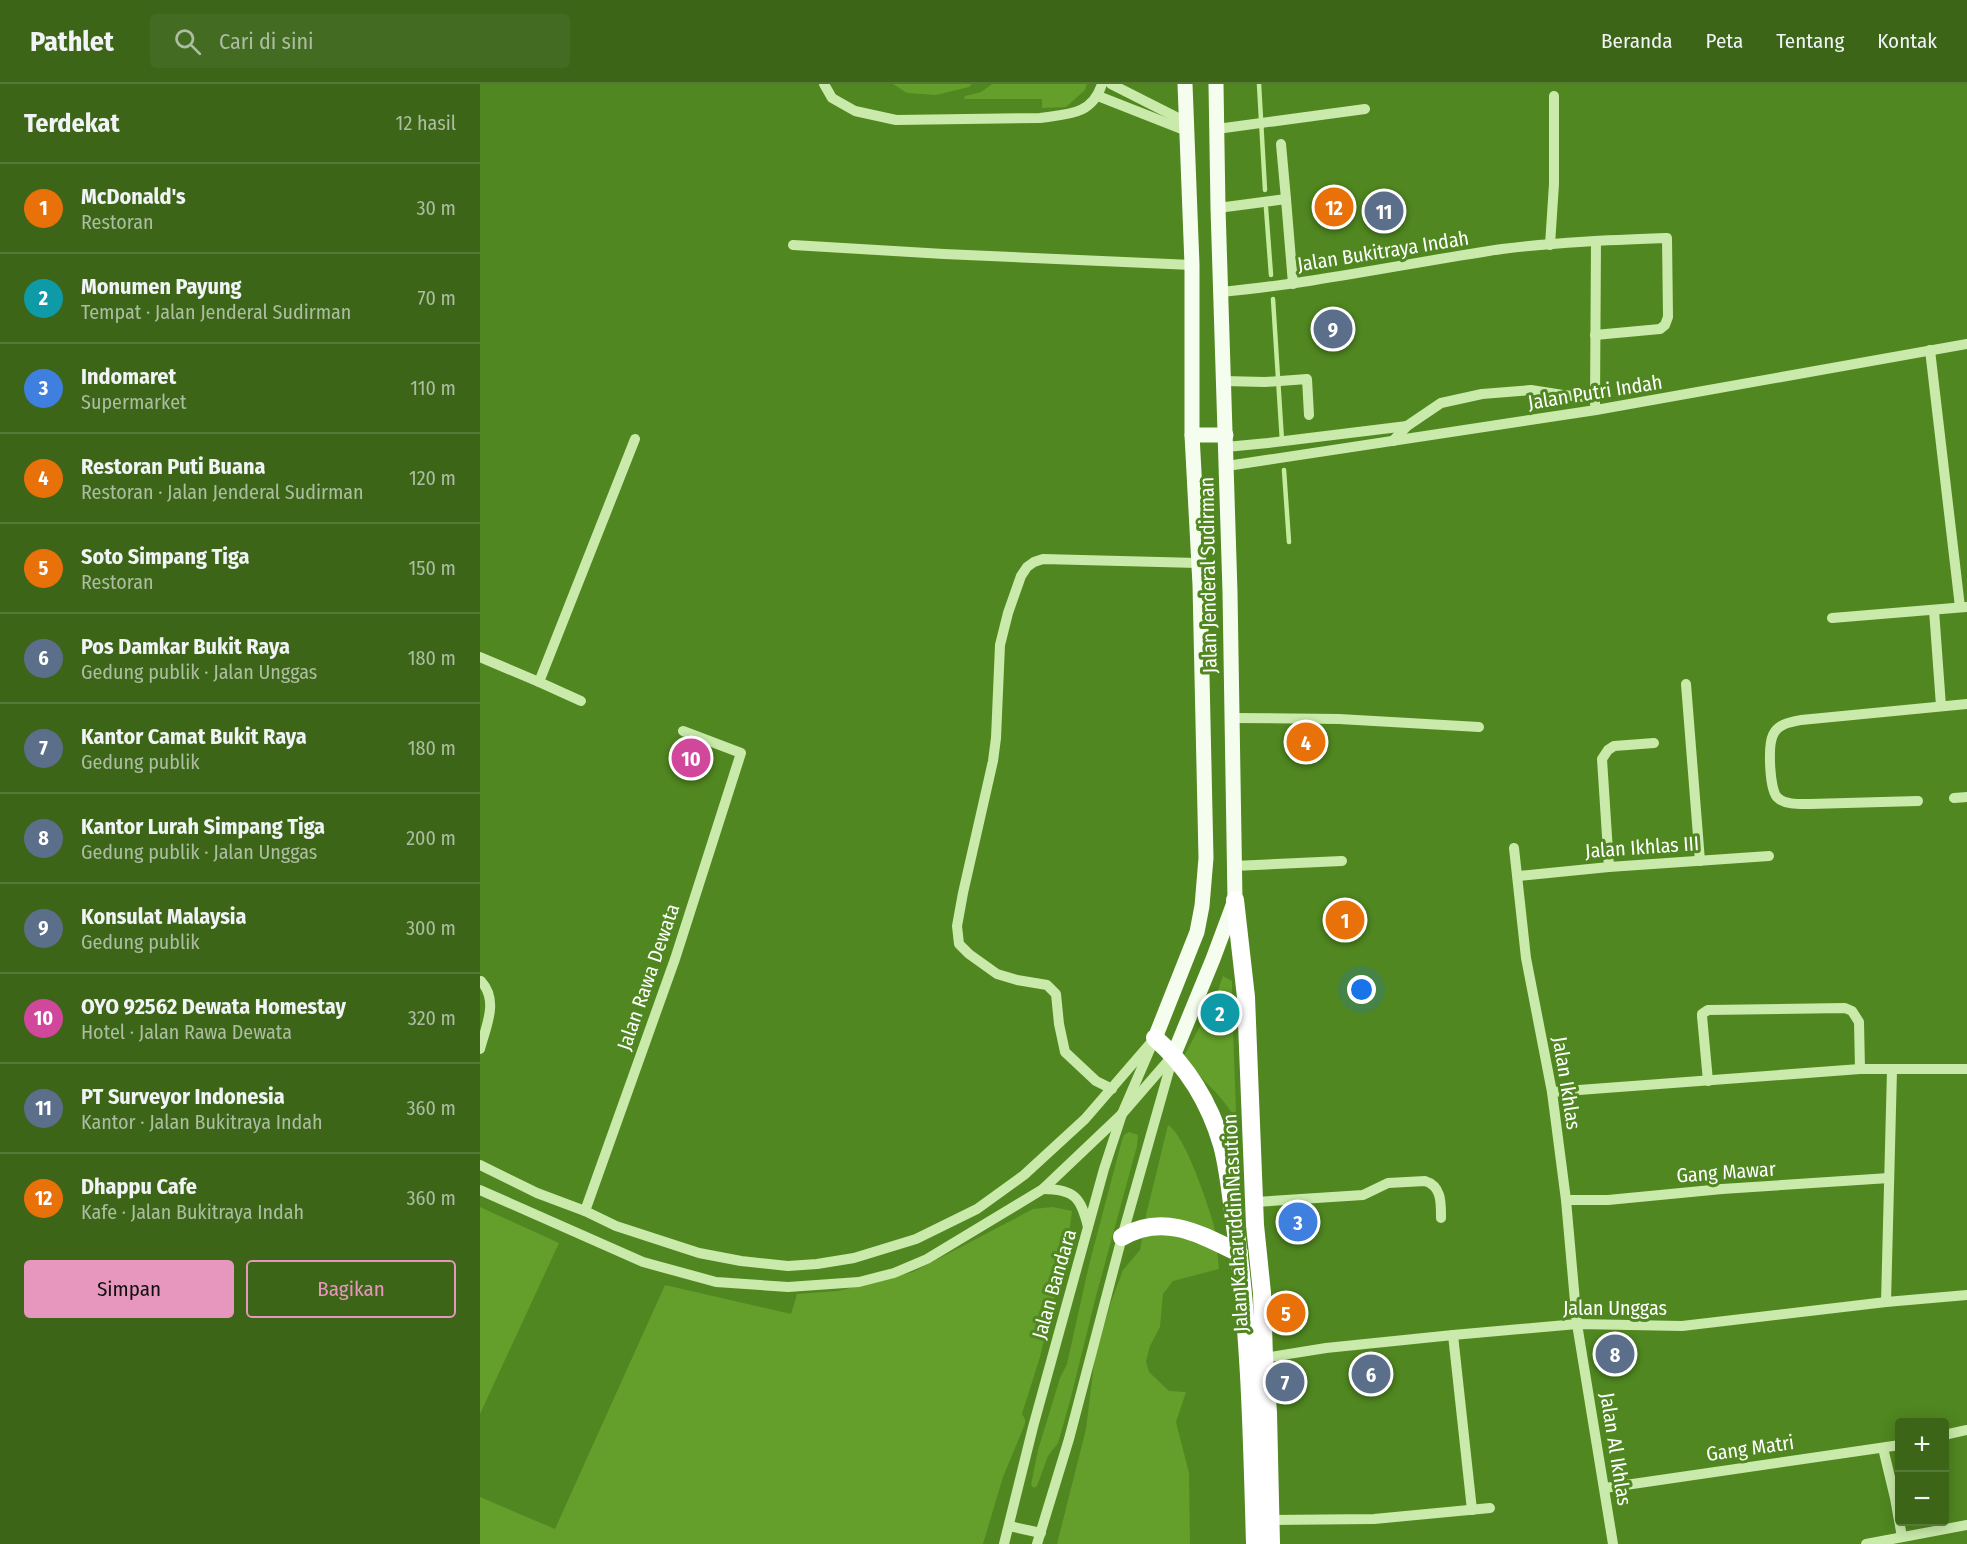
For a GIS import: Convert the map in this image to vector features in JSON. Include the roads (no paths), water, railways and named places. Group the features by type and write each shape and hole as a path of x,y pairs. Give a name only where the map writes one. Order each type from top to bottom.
{"highway":[{"name":"Jalan Kaharuddin Nasution","path":"1235,900 1246,997 1255,1202 1262,1293 1264,1358 1259,1414 1255,1544"},
{"name":"Jalan Kaharuddin Nasution","path":"1155,1038 1174,1054 1196,1085 1222,1145 1239,1253 1249,1362 1259,1414 1270,1520 1270,1544"},
{"path":"1122,1237 1136,1229 1146,1227 1177,1228 1191,1230 1239,1253"}],"main road":[{"name":"Jalan Jenderal Sudirman","path":"1155,1038 1197,932 1204,886 1205,778 1198,562 1191,435 1191,265 1185,84"},
{"name":"Jalan Jenderal Sudirman","path":"1174,1054 1214,959 1235,900 1227,466 1216,84"},
{"path":"1191,435 1226,441"}],"street":[{"path":"824,84 832,98 855,111 896,120 1040,118 1063,115 1082,110 1094,102 1102,84"},
{"path":"1112,84 1187,126"},
{"path":"1098,96 1187,126"},
{"path":"1550,245 1554,184 1554,96"},
{"path":"1217,129 1365,110"},
{"path":"1281,144 1293,284"},
{"path":"1218,208 1286,199"},
{"name":"Jalan Bukitraya Indah","path":"1221,292 1293,284 1504,249 1667,238 1668,317 1665,325 1660,329 1594,335"},
{"path":"1596,242 1594,335 1596,411"},
{"path":"793,245 1191,265"},
{"name":"Jalan Putri Indah","path":"1227,466 1596,411 1967,344"},
{"path":"1832,618 1964,607 1930,350"},
{"path":"1223,381 1265,382 1307,378 1309,415"},
{"path":"1393,441 1407,426 1441,403 1482,394 1531,390 1595,398"},
{"path":"1226,441 1268,443 1407,426"},
{"path":"539,682 635,439"},
{"path":"1112,1089 1096,1081 1065,1052 1056,994 1047,985 997,974 959,945 957,926 963,893 993,761 1002,630 1021,576 1034,562 1043,559 1198,562"},
{"path":"1934,610 1941,706"},
{"path":"480,657 581,701"},
{"path":"1686,684 1700,861"},
{"path":"1918,801 1796,804 1783,801 1773,792 1771,742 1773,734 1779,727 1789,722 1967,704"},
{"path":"1232,718 1339,719 1479,727"},
{"name":"Jalan Rawa Dewata","path":"585,1211 675,959 741,753 683,731"},
{"path":"1609,867 1602,759 1614,746 1654,743"},
{"path":"1954,798 1967,797"},
{"name":"Jalan Ikhlas","path":"1514,848 1526,958 1552,1092 1566,1200 1577,1324"},
{"name":"Jalan Ikhlas III","path":"1518,876 1769,856"},
{"path":"1234,866 1342,861"},
{"path":"480,1049 489,1016 491,998 481,981"},
{"path":"1708,1081 1702,1016 1708,1010 1845,1008 1852,1011 1859,1022 1860,1069"},
{"path":"480,1165 537,1193 585,1211 616,1226 699,1252 741,1261 788,1266 854,1258 916,1239 977,1209 1054,1149 1085,1119 1155,1038"},
{"name":"Jalan Bandara","path":"1004,1544 1033,1427 1104,1169 1122,1114 1155,1038"},
{"path":"480,1190 643,1262 716,1282 788,1287 859,1282 894,1273 927,1259 1043,1189 1122,1114 1174,1054"},
{"path":"1009,1526 1039,1538 1069,1438 1122,1237 1174,1054"},
{"path":"1552,1092 1860,1069 1967,1069"},
{"path":"1886,1302 1892,1070"},
{"name":"Gang Mawar","path":"1566,1200 1608,1200 1722,1189 1888,1178"},
{"path":"1255,1202 1363,1195 1388,1183 1425,1181 1437,1188 1441,1198 1441,1218"},
{"path":"1043,1189 1065,1190 1076,1198 1083,1207 1088,1228"},
{"name":"Jalan Unggas","path":"1264,1358 1326,1348 1453,1335 1577,1324 1682,1326 1967,1295"},
{"name":"Jalan Al Ikhlas","path":"1577,1324 1613,1544"},
{"path":"1453,1335 1472,1510"},
{"path":"1949,1434 1967,1430"},
{"name":"Gang Matri","path":"1605,1488 1895,1446"},
{"path":"1883,1448 1902,1537"},
{"path":"1270,1520 1374,1519 1490,1508"},
{"path":"1866,1544 1967,1525"}],"waterway":[{"path":"1259,84 1265,190"},
{"path":"1266,208 1271,275"},
{"path":"1273,299 1282,441"},
{"path":"1284,470 1289,542"}],"place":[{"name":"Dhappu Cafe","path":"1334,207"},
{"name":"PT Surveyor Indonesia","path":"1384,211"},
{"name":"Konsulat Malaysia","path":"1333,329"},
{"name":"Restoran Puti Buana","path":"1306,742"},
{"name":"OYO 92562 Dewata Homestay","path":"691,758"},
{"name":"McDonald's","path":"1345,920"},
{"name":"Monumen Payung","path":"1220,1013"},
{"name":"Indomaret","path":"1298,1222"},
{"name":"Soto Simpang Tiga","path":"1286,1313"},
{"name":"Kantor Lurah Simpang Tiga","path":"1615,1354"},
{"name":"Pos Damkar Bukit Raya","path":"1371,1374"},
{"name":"Kantor Camat Bukit Raya","path":"1285,1382"}]}
